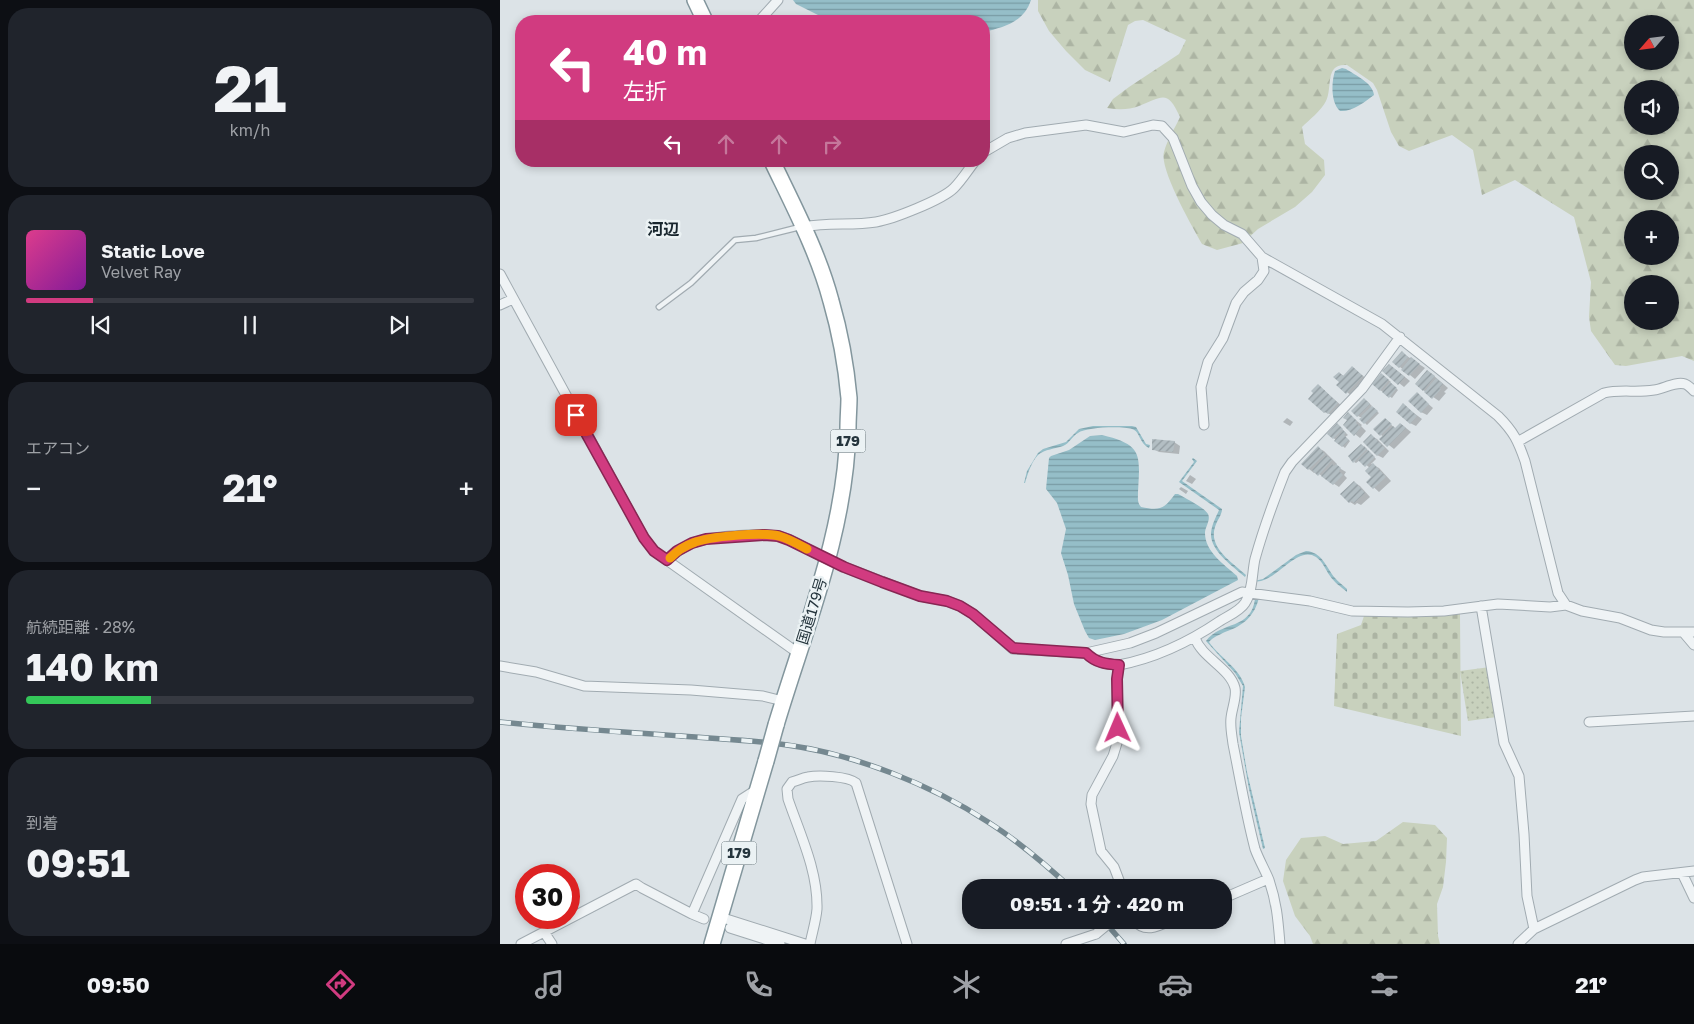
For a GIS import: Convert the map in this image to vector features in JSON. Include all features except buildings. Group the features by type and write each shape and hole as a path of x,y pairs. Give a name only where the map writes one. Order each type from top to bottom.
{"highway":[{"path":"695,0 702,15"},
{"name":"国道179号","path":"712,944 725,923 756,790 831,547 842,498 848,451 849,399 842,349 832,301 805,226 775,167"}],"street":[{"path":"764,15 778,0"},
{"path":"990,148 1008,138 1025,133 1086,125 1124,132 1153,125 1162,126 1173,138 1192,186 1201,202 1212,215 1224,225 1242,234 1262,257 1382,324 1498,416 1512,430 1519,441 1558,593 1566,605"},
{"path":"805,226 823,223 876,222 893,216 942,197 953,189 970,167"},
{"path":"1204,425 1201,386 1208,362 1223,338 1236,303 1244,292 1258,280 1264,270 1262,257"},
{"path":"500,274 644,538 654,551 798,653"},
{"path":"500,305 513,299"},
{"path":"1086,653 1092,660 1103,664 1119,665 1138,661 1163,653 1195,638 1245,603 1256,558 1285,472 1292,462 1362,389 1400,337"},
{"path":"1519,441 1604,393 1615,390 1634,392 1657,390 1678,383 1685,384 1694,391"},
{"path":"667,560 677,551 692,543 706,539 778,536 844,567 920,596 947,601 960,606 973,614 1013,648 1086,653 1130,643 1156,633 1242,592 1310,601 1352,611 1413,612 1514,604 1550,607 1566,605 1582,611 1620,618 1651,630 1694,632"},
{"path":"1481,606 1504,744 1519,776 1527,896 1534,929"},
{"path":"1683,632 1694,645"},
{"path":"1195,638 1204,653 1227,674 1235,687 1231,716 1233,742 1252,839 1268,879 1278,916 1280,944"},
{"path":"1119,665 1117,679 1117,743 1113,756 1092,795 1091,804 1101,851 1114,867 1119,879"},
{"path":"500,666 536,672 584,686 691,690 764,696 783,700"},
{"path":"1589,722 1694,716"},
{"path":"810,944 817,911 813,871 788,799 787,789 792,782 808,777 822,776 852,779 856,782 907,944"},
{"path":"692,914 742,799 756,790"},
{"path":"1518,944 1534,929 1635,880 1694,871"},
{"path":"1682,873 1694,898"},
{"path":"1232,895 1268,879"},
{"path":"521,944 636,884 704,919"},
{"path":"725,923 780,944"},
{"path":"725,923 805,944"},
{"path":"1066,944 1096,934 1102,929"},
{"path":"544,932 552,944"}],"lane":[{"path":"659,307 691,283 735,240 756,238 805,226"}],"green space":[{"path":"1038,0 1694,0 1694,361 1682,356 1626,366 1615,365 1591,331 1589,317 1591,282 1574,217 1515,180 1482,195 1473,150 1452,135 1409,151 1399,146 1391,132 1373,83 1347,65 1340,65 1332,72 1328,95 1324,105 1302,127 1305,144 1324,160 1325,175 1312,192 1295,207 1258,229 1243,243 1217,250 1202,244 1171,184 1164,160 1165,148 1180,117 1171,102 1168,99 1159,98 1131,108 1107,108 1113,99 1129,87 1179,54 1186,40 1143,20 1135,21 1128,25 1110,82 1085,70 1049,31 1038,11"},
{"path":"1460,614 1461,736 1334,706 1337,634 1361,625 1364,616"},
{"path":"1490,667 1497,717 1468,721 1460,671"},
{"path":"1403,822 1435,825 1447,838 1443,887 1437,904 1440,944 1313,944 1310,936 1295,916 1283,881 1286,860 1301,838 1325,836 1343,844 1376,841"}],"water":[{"path":"793,0 1031,0 1024,14 1006,25 990,30 990,15 818,15 796,4"},
{"path":"1342,68 1367,83 1374,95 1354,108 1345,111 1340,111 1337,107 1333,98 1332,87 1335,71"},
{"path":"1093,426 1136,427 1146,444 1150,445 1149,448 1143,443 1137,432 1132,429 1088,429 1076,434 1065,445 1044,451 1038,455 1024,483 1027,471 1038,453 1043,449 1066,442 1079,429"},
{"path":"1102,435 1125,443 1132,447 1136,453 1139,468 1138,500 1141,507 1161,508 1175,494 1178,494 1208,514 1209,519 1205,533 1208,546 1216,557 1237,576 1238,580 1162,620 1124,634 1095,640 1089,638 1074,604 1061,553 1066,529 1057,503 1046,489 1049,458 1051,456 1069,450 1090,436"},
{"path":"1193,458 1197,461 1182,481 1222,509 1215,527 1215,542 1223,554 1246,575 1245,577 1223,558 1214,546 1211,533 1219,510 1179,482 1194,462"},
{"path":"1306,551 1320,557 1336,579 1347,589 1347,592 1332,578 1316,557 1308,555 1293,560 1269,578 1262,581 1254,581 1263,579 1296,555"},
{"path":"1259,597 1255,610 1243,623 1214,637 1209,642 1239,674 1245,687 1241,736 1247,772 1265,848 1263,849 1249,789 1239,732 1243,686 1235,673 1206,641 1219,630 1242,621 1248,616 1255,599"}],"railway":[{"path":"500,722 761,742 813,749 839,756 892,773 966,808 1021,845 1061,879"},
{"path":"1111,929 1124,944"}],"slow traffic":[{"path":"670,558 677,551 692,543 706,539 740,536 778,536 807,549"}],"district":[{"name":"河辺","path":"663,229"}],"route":[{"path":"576,415 644,538 654,551 667,560 677,551 692,543 706,539 764,535 778,536 789,540 844,567 882,582 920,596 947,601 960,606 973,614 1013,648 1086,653 1092,660 1103,664 1119,665 1117,679 1118,728"}]}
